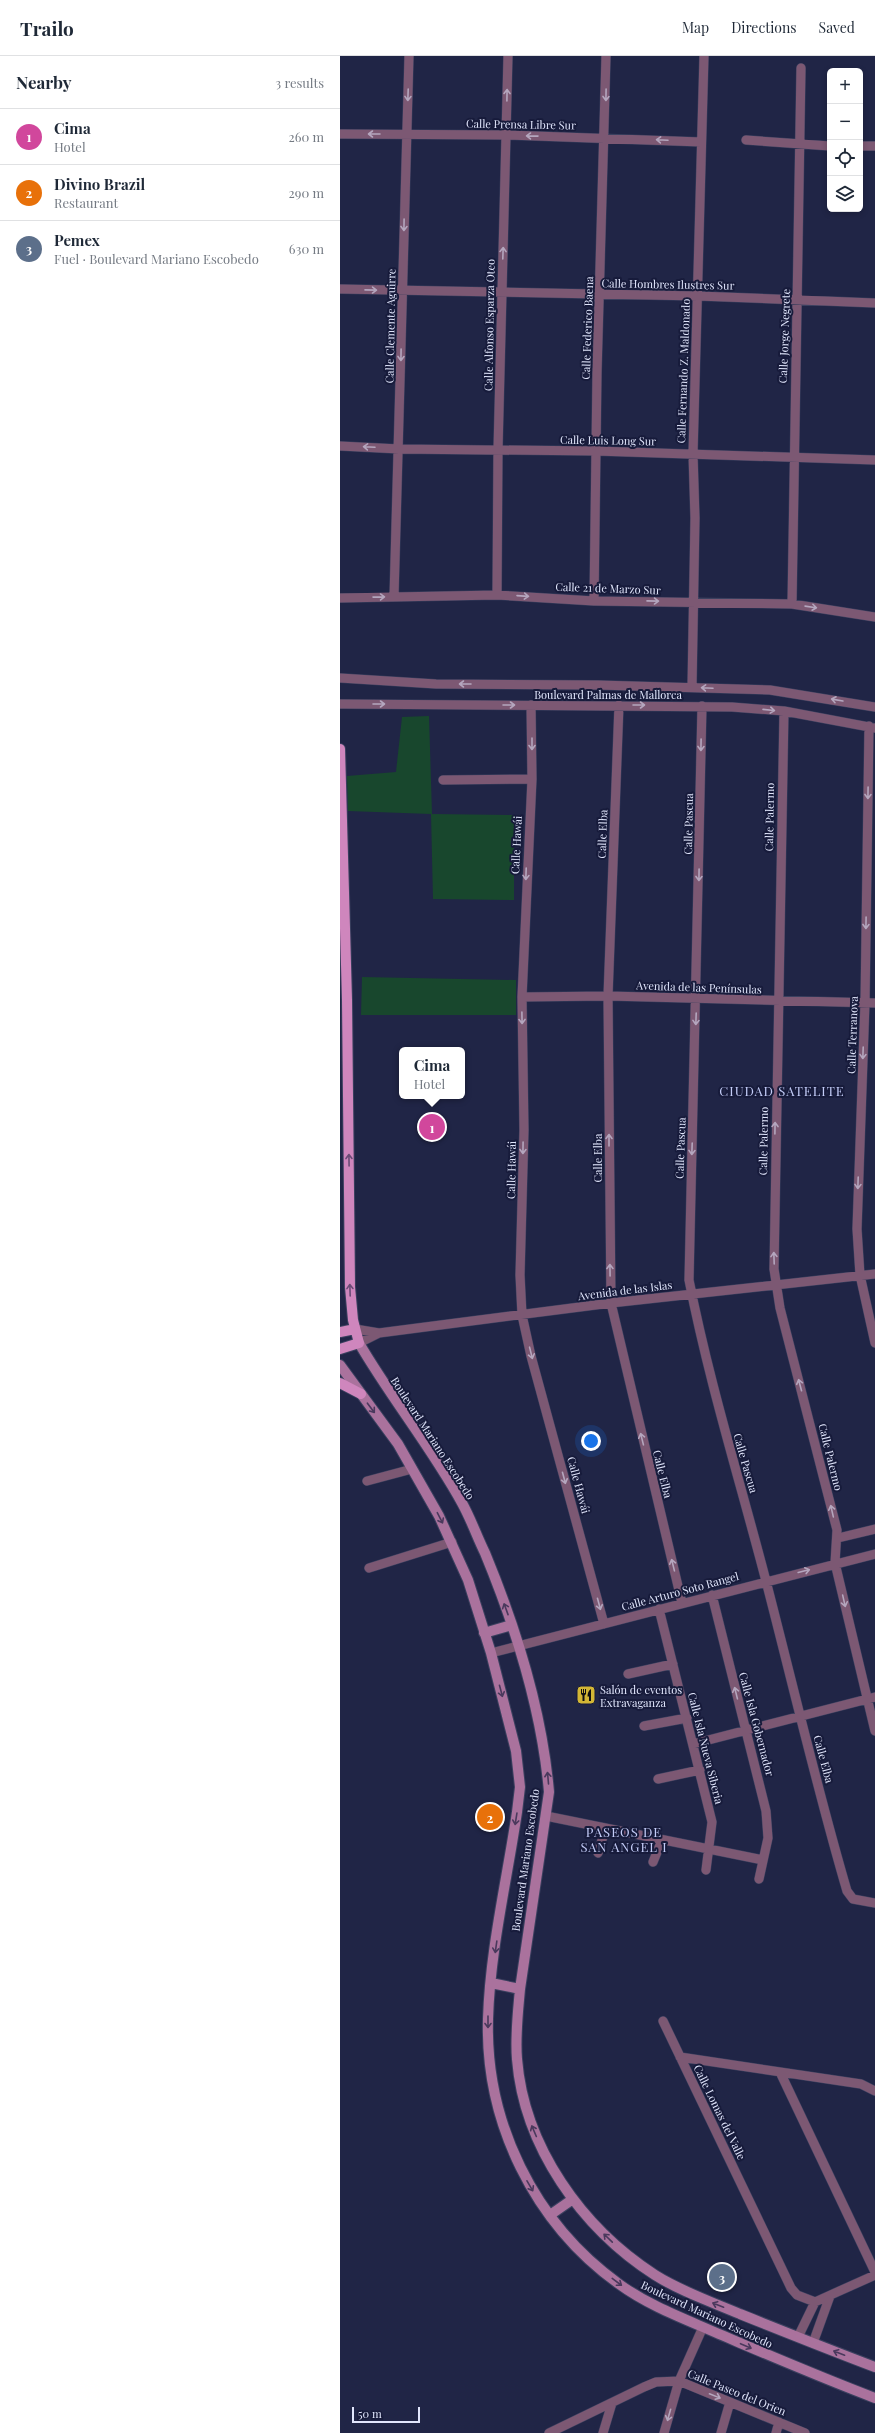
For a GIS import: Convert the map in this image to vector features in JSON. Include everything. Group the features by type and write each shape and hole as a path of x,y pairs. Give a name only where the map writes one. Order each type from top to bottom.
{"main road":[{"name":"Boulevard Mariano Escobedo","path":"340,749 347,1000 350,1287 355,1329 359,1343"},
{"path":"340,1332 355,1329"},
{"path":"340,1349 359,1343"},
{"path":"340,1383 360,1394"}],"street":[{"name":"Calle Clemente Aguirre","path":"394,596 409,56"},
{"name":"Calle Alfonso Esparza Oteo","path":"497,595 498,450 508,56"},
{"name":"Calle Federico Baena","path":"594,601 599,295 606,56"},
{"name":"Calle Fernando Z. Maldonado","path":"692,687 695,518 693,454 704,56"},
{"name":"Calle Jorge Negrete","path":"792,604 801,68"},
{"name":"Calle Prensa Libre Sur","path":"340,134 604,137 701,142"},
{"path":"746,140 827,146"},
{"path":"863,146 875,146"},
{"name":"Calle Hombres Ilustres Sur","path":"340,290 698,296 875,303"},
{"name":"Calle Luis Long Sur","path":"340,446 399,449 596,451 794,456 875,460"},
{"name":"Calle 21 de Marzo Sur","path":"340,598 497,595 594,601 792,604 875,617"},
{"name":"Boulevard Palmas de Mallorca","path":"340,678 436,684 692,687 792,692 875,707"},
{"name":"Boulevard Palmas de Mallorca","path":"340,704 702,706 784,711 872,727"},
{"name":"Calle Elba","path":"619,705 608,996 611,1303 682,1603"},
{"name":"Calle Hawái","path":"531,706 532,779 522,997 524,1130 520,1275 522,1314 533,1363 604,1624"},
{"name":"Calle Pascua","path":"702,706 689,1280 705,1361 766,1581"},
{"name":"Calle Palermo","path":"784,711 773,1242 776,1286 838,1538 835,1563"},
{"name":"Calle Terranova","path":"872,727 865,1003 857,1229 860,1275 875,1343"},
{"path":"443,780 532,779"},
{"name":"Avenida de las Penínsulas","path":"522,997 608,996 875,1003"},
{"name":"Avenida de las Islas","path":"355,1329 379,1333 611,1303 875,1274"},
{"name":"Avenida de las Islas","path":"359,1343 379,1333"},
{"name":"Boulevard Mariano Escobedo","path":"359,1343 463,1505 493,1572 512,1625 537,1718 547,1770 549,1792 520,1990 517,2022 517,2059 522,2091 530,2120 542,2150 573,2198 610,2240 656,2276 703,2299 875,2367"},
{"name":"Boulevard Mariano Escobedo","path":"340,1365 398,1444 452,1542 468,1580 491,1653 516,1752 520,1787 491,1984 488,2019 489,2063 494,2097 503,2130 517,2162 550,2216 592,2262 618,2284 643,2300 703,2327 812,2374 875,2398"},
{"path":"367,1481 412,1469"},
{"path":"838,1538 875,1529"},
{"path":"369,1568 452,1542"},
{"name":"Calle Arturo Soto Rangel","path":"491,1653 835,1563 875,1554"},
{"path":"835,1563 871,1698 875,1732"},
{"name":"Calle Elba","path":"766,1581 800,1716 849,1897 875,1903"},
{"name":"Calle Isla Gobernador","path":"712,1595 769,1824 759,1879"},
{"name":"Calle Isla Nueva Siberia","path":"659,1609 712,1822 706,1870"},
{"path":"484,1633 512,1625"},
{"path":"628,1674 673,1664"},
{"path":"693,1744 871,1698"},
{"path":"644,1726 687,1718"},
{"path":"658,1779 700,1770"},
{"path":"546,1816 605,1830 708,1848 763,1860"},
{"path":"598,1853 605,1830"},
{"path":"653,1862 662,1840"},
{"path":"491,1984 520,1990"},
{"path":"663,2021 680,2057"},
{"name":"Calle Lomas del Valle","path":"680,2057 861,2084 875,2091"},
{"name":"Calle Lomas del Valle","path":"680,2057 792,2288 797,2295 815,2302"},
{"path":"780,2072 875,2274 815,2302 798,2337"},
{"path":"550,2216 573,2198"},
{"path":"813,2343 830,2296"},
{"path":"664,2433 679,2381 703,2327"},
{"name":"Calle Paseo del Orien","path":"549,2433 656,2382 679,2381 805,2433"},
{"path":"721,2433 730,2402"},
{"path":"603,2433 612,2403"},
{"path":"776,2433 779,2422"}],"green space":[{"path":"429,716 432,814 514,815 514,900 433,899 431,814 348,811 347,776 396,772 402,717"},
{"path":"362,977 516,980 516,1015 361,1015"}],"place":[{"name":"Cima","path":"432,1127"},
{"name":"Salón de eventos Extravaganza","path":"586,1695"},
{"name":"Divino Brazil","path":"490,1817"},
{"name":"Pemex","path":"722,2277"}],"district":[{"name":"CIUDAD SATELITE","path":"782,1090"},
{"name":"PASEOS DE SAN ANGEL I","path":"624,1838"}]}
